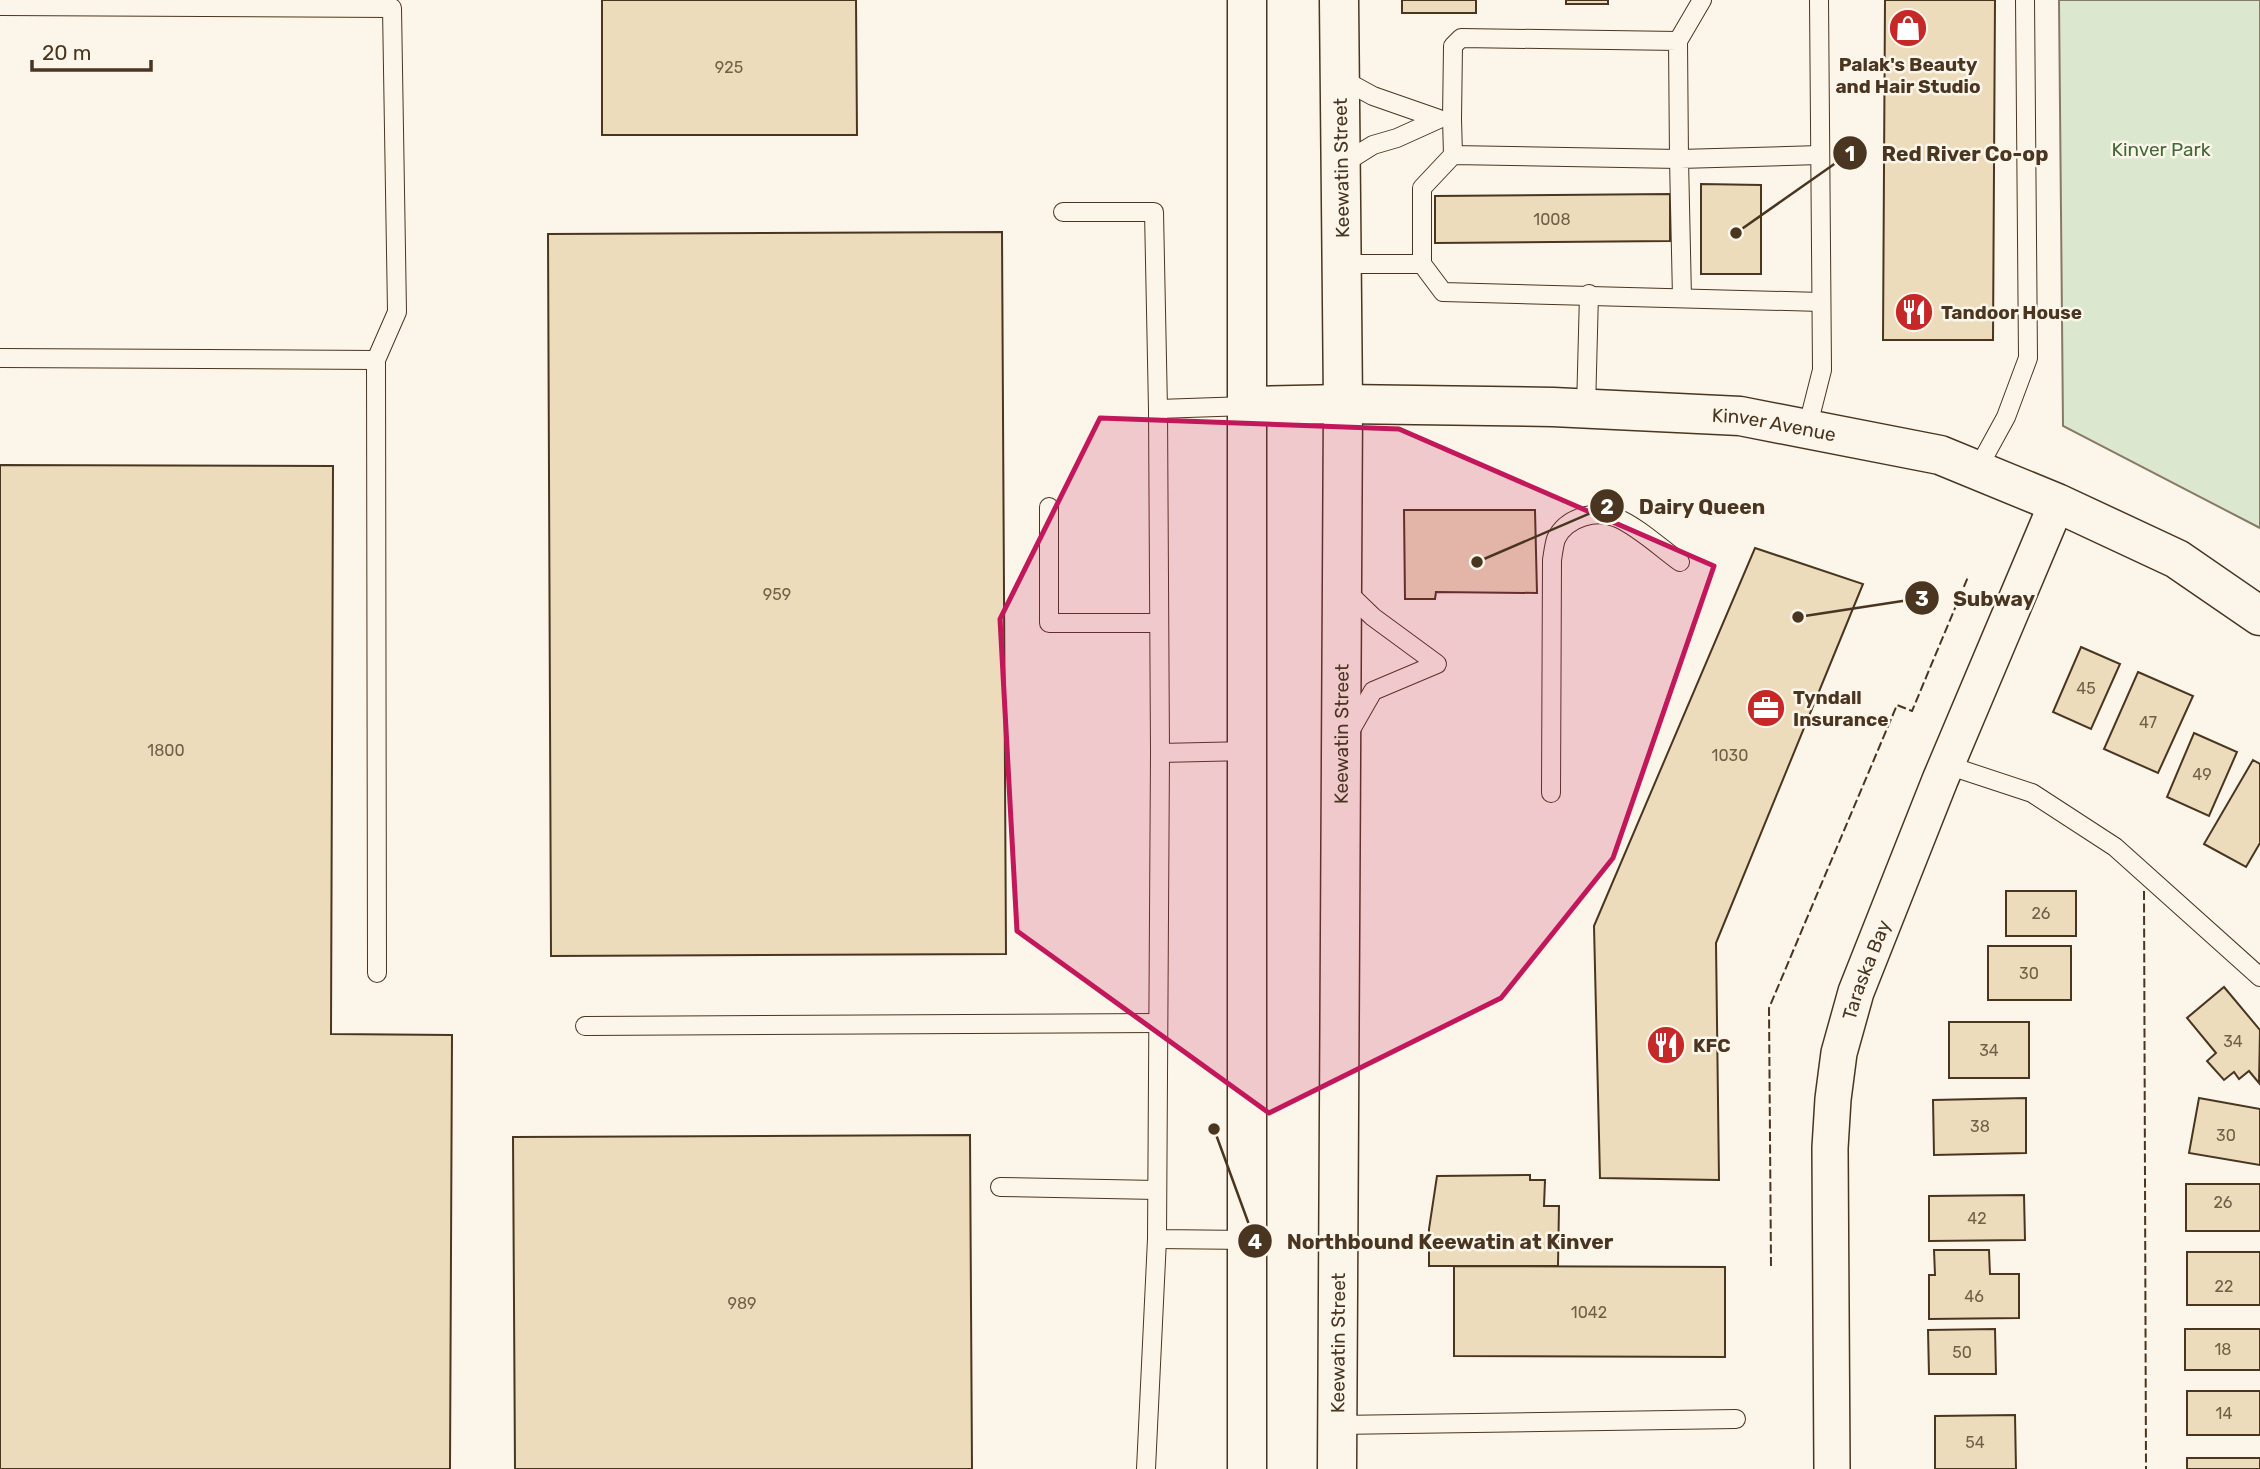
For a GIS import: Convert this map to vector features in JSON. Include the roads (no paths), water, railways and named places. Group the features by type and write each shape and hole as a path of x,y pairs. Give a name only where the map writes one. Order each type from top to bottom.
{"main road":[{"path":"1247,0 1247,1469"},
{"name":"Keewatin Street","path":"1339,0 1343,404 1341,1455"},
{"name":"Kinver Avenue","path":"1247,406 1343,404 1586,409 1740,416 1940,455 2057,503 2177,559 2260,616"}],"street":[{"name":"Taraska Bay","path":"1832,1469 1830,1148 1839,1053 1857,992 1947,765 2057,503"}],"lane":[{"path":"1682,298 1678,41 1702,0"},
{"path":"1807,429 1822,370 1819,0"},
{"path":"1977,470 2006,417 2028,358 2025,0"},
{"path":"0,6 392,8 397,312 376,360 377,973"},
{"path":"1453,155 1445,119 1453,46 1461,37 1678,41"},
{"path":"1340,78 1373,96 1445,119"},
{"path":"1341,165 1373,145 1445,119"},
{"path":"1820,155 1679,159 1453,155 1422,188 1422,264 1443,292 1821,302"},
{"path":"1063,212 1154,212 1160,753 1157,1239 1146,1469"},
{"path":"1342,264 1422,264"},
{"path":"1586,409 1589,294"},
{"path":"0,358 376,360"},
{"path":"1158,409 1247,406"},
{"path":"1049,507 1049,623 1159,623"},
{"path":"1551,793 1552,560 1557,538 1567,526 1581,517 1599,514 1617,518 1680,562"},
{"path":"1342,587 1373,617 1437,664 1373,691 1342,746"},
{"path":"1160,753 1248,751"},
{"path":"1947,765 2032,793 2115,848 2260,976"},
{"path":"585,1026 1158,1023"},
{"path":"1000,1187 1157,1190"},
{"path":"1157,1239 1248,1240"},
{"path":"1341,1455 1737,1419"}],"place":[{"name":"Palak's Beauty and Hair Studio","path":"1908,28"},
{"name":"Red River Co-op","path":"1736,233"},
{"name":"Tandoor House","path":"1914,312"},
{"name":"Dairy Queen","path":"1477,562"},
{"name":"Subway","path":"1798,617"},
{"name":"Tyndall Insurance","path":"1766,708"},
{"name":"KFC","path":"1666,1045"},
{"name":"Northbound Keewatin at Kinver","path":"1214,1129"}],"park label":[{"name":"Kinver Park","path":"2161,149"}]}
